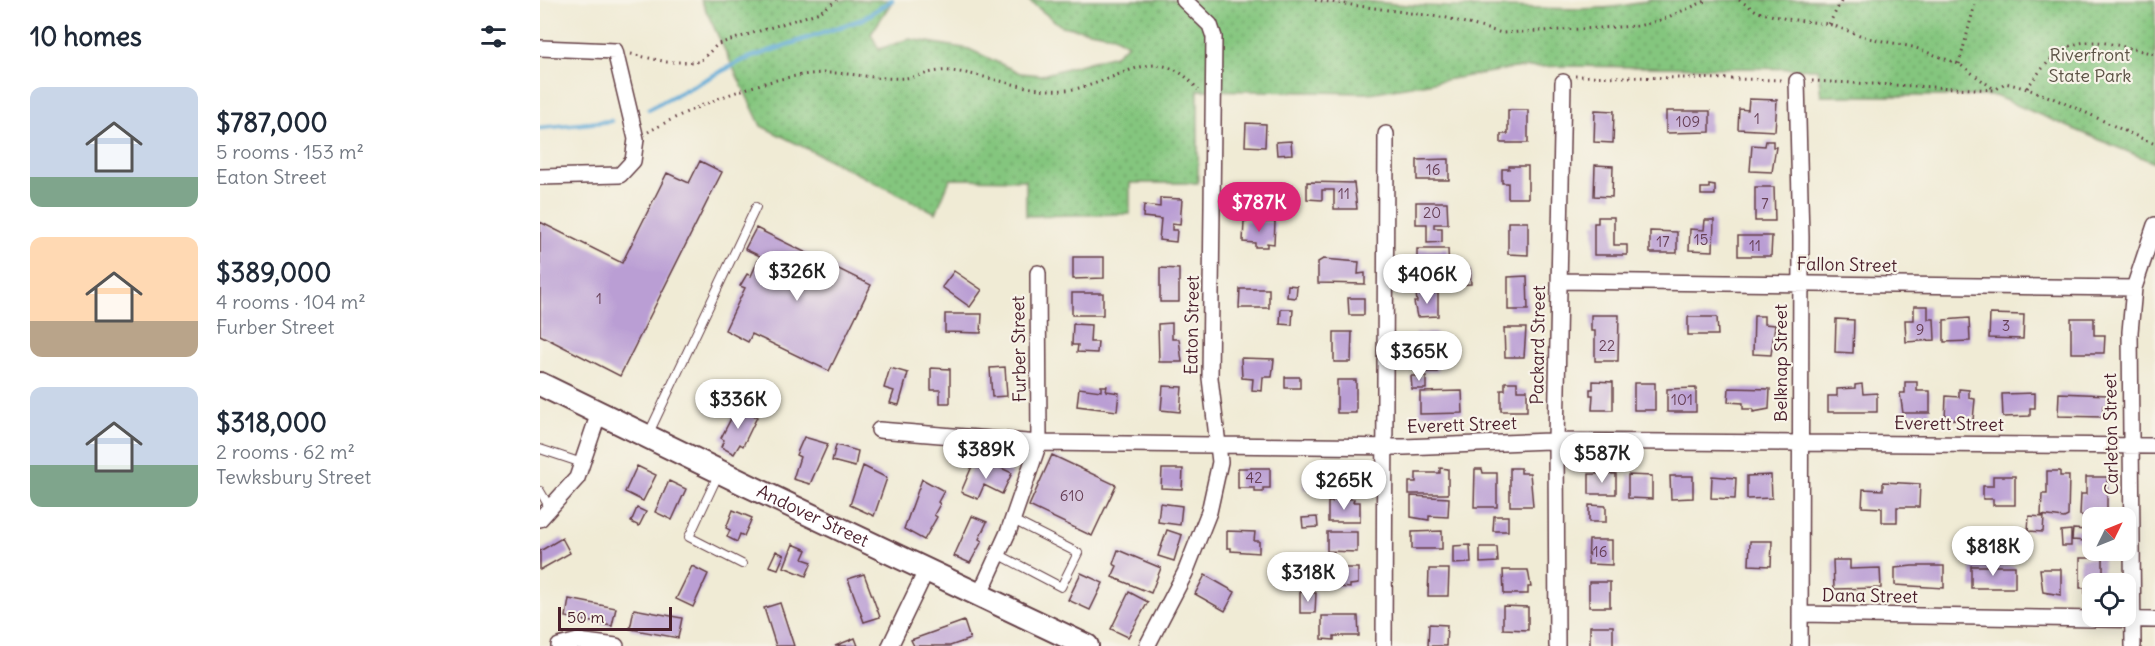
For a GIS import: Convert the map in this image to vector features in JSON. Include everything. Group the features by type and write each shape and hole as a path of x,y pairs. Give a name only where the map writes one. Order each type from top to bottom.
{"main road":[{"name":"Andover Street","path":"540,384 719,472 980,594 1063,641 1087,646"}],"street":[{"name":"Eaton Street","path":"1147,646 1185,573 1209,512 1220,462 1210,378 1214,37 1205,19 1184,0"},
{"path":"540,48 615,51 636,139 633,161 620,175 540,177"},
{"name":"Belknap Street","path":"1797,81 1801,284 1800,646"},
{"name":"Packard Street","path":"1557,646 1556,441 1563,82"},
{"path":"1384,646 1386,135"},
{"name":"Carleton Street","path":"2132,573 2130,332 2134,288 2155,225"},
{"name":"Furber Street","path":"980,594 1013,519 1039,443 1038,273"},
{"name":"Fallon Street","path":"1559,281 2134,288"},
{"path":"545,514 577,478 599,412"},
{"name":"Everett Street","path":"879,430 1039,443 1385,447 1556,441 2155,446"},
{"path":"890,646 927,569"},
{"name":"Dana Street","path":"1800,614 2082,619"},
{"name":"Dana Street","path":"2136,620 2155,620"},
{"name":"Carleton Street","path":"2132,627 2133,646"},
{"path":"559,646 578,641 616,646"}],"lane":[{"path":"647,436 756,207"},
{"path":"540,449 582,463"},
{"path":"719,472 689,537 742,564"},
{"path":"540,491 545,514"},
{"path":"998,554 1060,587 1078,553 1013,519"}],"path":[{"path":"615,51 667,62 699,62 718,44 820,12 837,0"},
{"path":"1315,0 1447,18 1502,33 1638,26 1661,20 1708,0"},
{"path":"1739,0 1758,12 1787,19 1829,24 1868,38 1913,47 1959,64 1995,90"},
{"path":"1829,24 1842,0"},
{"path":"1959,64 1976,0"},
{"path":"2027,88 2059,50 2077,42 2103,42 2155,54"},
{"path":"636,139 716,101 781,80 820,73 864,78 906,78 938,70 950,70 1054,90 1066,90 1105,82 1134,69 1156,65 1178,69 1194,85"},
{"path":"1563,82 1570,76 1585,76 1797,81 1995,90 2006,83 2027,88 2155,144"}],"green space":[{"name":"Riverfront State Park","path":"701,0 893,0 871,34 879,49 910,39 969,49 1020,73 1042,75 1115,55 1128,44 1112,35 1061,26 1028,0 1357,0 1432,6 1580,9 1615,7 1650,0 2155,0 2155,163 1995,96 1821,96 1818,69 1562,66 1515,68 1370,93 1198,90 1198,183 1130,183 1130,214 1026,216 1026,180 950,179 936,213 761,126"}],"building":[{"path":"1749,99 1777,100 1775,131 1738,129 1739,109 1748,110"},
{"path":"1508,110 1528,110 1528,143 1501,143 1501,134 1508,134"},
{"path":"1595,110 1614,111 1613,143 1594,142"},
{"path":"1666,111 1710,111 1710,132 1666,133"},
{"path":"1246,123 1266,124 1265,147 1245,146"},
{"path":"1291,141 1292,154 1277,155 1276,142"},
{"path":"1766,141 1773,141 1773,147 1776,147 1772,172 1750,171 1752,145 1765,146"},
{"path":"1449,159 1449,180 1417,180 1417,160"},
{"path":"700,161 722,172 620,376 540,335 540,222 622,263 667,173 689,183"},
{"path":"1595,165 1613,166 1612,197 1594,196"},
{"path":"1509,166 1528,166 1528,198 1508,198 1508,183 1502,183 1502,169 1509,169"},
{"path":"1307,182 1354,183 1357,209 1334,209 1334,190 1322,190 1322,200 1307,199"},
{"path":"1244,185 1274,185 1274,207 1244,206"},
{"path":"1709,185 1715,186 1715,195 1701,195 1701,188 1709,188"},
{"path":"1755,187 1774,187 1775,221 1755,221"},
{"path":"1160,198 1182,199 1180,225 1172,224 1172,230 1177,230 1176,242 1159,240 1161,219 1143,217 1144,205 1160,207"},
{"path":"1416,202 1447,202 1448,224 1434,224 1434,228 1442,228 1442,242 1427,243 1427,224 1416,224"},
{"path":"1598,217 1614,217 1614,245 1627,245 1627,255 1594,255 1594,223 1598,223"},
{"path":"1705,220 1714,220 1713,251 1689,250 1690,229 1704,230"},
{"path":"1244,221 1275,222 1274,244 1267,243 1267,247 1255,247 1255,243 1243,242"},
{"path":"1508,222 1528,222 1528,255 1508,254"},
{"path":"756,228 871,285 829,371 752,334 748,342 725,330 745,288 740,286 747,274 751,276 760,256 745,249"},
{"path":"1650,231 1677,232 1677,253 1650,253"},
{"path":"1738,236 1772,236 1771,256 1738,256"},
{"path":"1417,249 1448,249 1449,271 1443,271 1442,276 1430,276 1430,271 1417,271"},
{"path":"1073,257 1104,257 1104,278 1073,279"},
{"path":"1323,259 1359,262 1358,274 1365,273 1365,284 1318,283 1318,262"},
{"path":"1160,268 1179,269 1179,302 1160,302"},
{"path":"1470,269 1471,284 1454,285 1453,270"},
{"path":"954,271 982,290 970,307 942,287"},
{"path":"1527,276 1528,310 1508,310 1508,277"},
{"path":"1288,285 1297,286 1296,298 1287,297"},
{"path":"1240,289 1269,289 1269,308 1239,308"},
{"path":"1072,293 1103,293 1103,315 1072,315"},
{"path":"1416,293 1438,293 1438,316 1417,317 1414,302 1417,302"},
{"path":"1348,298 1364,298 1364,315 1349,315"},
{"path":"1914,306 1928,306 1928,319 1934,319 1935,340 1906,342 1905,320 1914,320"},
{"path":"1281,309 1293,309 1292,325 1280,324"},
{"path":"945,314 982,314 981,333 945,332"},
{"path":"1990,314 2024,315 2023,339 1989,338"},
{"path":"1591,315 1619,315 1618,361 1595,361 1595,331 1591,331"},
{"path":"1754,316 1764,316 1764,324 1775,325 1771,355 1753,354"},
{"path":"1688,317 1717,317 1718,335 1688,335"},
{"path":"1969,318 1970,341 1944,342 1944,320"},
{"path":"2071,318 2094,318 2094,335 2105,335 2104,353 2071,353"},
{"path":"1836,319 1854,320 1853,353 1835,352"},
{"path":"1172,323 1172,339 1179,339 1182,362 1159,362 1158,324"},
{"path":"1073,324 1091,325 1090,342 1098,342 1097,353 1077,352 1078,345 1072,345"},
{"path":"1504,328 1526,328 1524,357 1505,357"},
{"path":"1334,332 1352,332 1351,362 1334,362"},
{"path":"1416,333 1437,333 1437,358 1430,358 1430,363 1437,362 1438,372 1422,372 1422,353 1417,353"},
{"path":"1241,358 1274,359 1272,377 1263,377 1262,391 1252,390 1253,379 1242,378"},
{"path":"1005,367 1007,396 992,397 990,368"},
{"path":"890,368 908,373 899,405 890,403 894,391 884,388"},
{"path":"931,368 950,369 950,403 940,403 940,390 931,390"},
{"path":"1411,376 1426,376 1426,389 1412,389"},
{"path":"1285,377 1300,377 1300,388 1285,388"},
{"path":"1337,380 1356,380 1356,413 1337,413"},
{"path":"1593,381 1613,382 1613,410 1592,410 1593,395 1590,395 1590,389 1593,389"},
{"path":"1505,382 1517,382 1517,390 1527,390 1527,411 1501,411 1501,390 1505,390"},
{"path":"1905,382 1917,382 1917,391 1930,391 1930,413 1903,413 1900,393 1905,393"},
{"path":"1634,383 1655,383 1655,410 1634,410"},
{"path":"1862,384 1863,394 1877,393 1877,412 1828,412 1828,396 1837,396 1837,389 1855,388 1855,385"},
{"path":"1101,386 1107,386 1106,391 1119,393 1117,411 1077,406 1079,388 1101,391"},
{"path":"1163,386 1182,387 1180,412 1161,410"},
{"path":"1696,388 1696,412 1667,412 1667,389"},
{"path":"1729,388 1770,389 1769,409 1753,412 1753,409 1743,409 1743,403 1728,402"},
{"path":"1959,389 1969,390 1969,398 1975,399 1973,420 1945,419 1946,396 1959,397"},
{"path":"1462,391 1463,413 1420,414 1420,392"},
{"path":"2035,393 2035,408 2030,408 2030,416 2003,417 2002,394"},
{"path":"2059,393 2108,395 2107,406 2103,406 2103,417 2058,416"},
{"path":"737,407 757,417 743,446 740,444 734,454 721,447 724,440 721,438"},
{"path":"804,437 828,444 810,484 793,479 800,457 796,455"},
{"path":"836,445 858,451 855,467 832,461"},
{"path":"1052,455 1116,485 1092,536 1029,506"},
{"path":"973,464 989,471 993,464 1012,473 1002,494 984,485 978,499 961,492"},
{"path":"637,466 656,475 643,501 625,492"},
{"path":"863,466 887,478 874,516 850,505"},
{"path":"1238,468 1270,468 1270,488 1263,488 1263,492 1255,492 1255,488 1238,488"},
{"path":"1440,468 1448,469 1448,494 1409,494 1409,482 1416,482 1416,473 1440,473"},
{"path":"1510,468 1521,468 1521,473 1530,473 1533,506 1510,506"},
{"path":"1162,469 1183,469 1182,489 1161,488"},
{"path":"1475,469 1482,469 1483,473 1497,473 1497,507 1474,507"},
{"path":"2047,471 2060,471 2060,476 2069,476 2068,516 2064,518 2041,515 2042,494 2047,494"},
{"path":"1304,474 1316,474 1316,489 1303,489"},
{"path":"1589,474 1616,474 1616,494 1589,494"},
{"path":"1628,475 1652,476 1652,499 1628,498"},
{"path":"1771,475 1772,498 1747,499 1747,476"},
{"path":"1335,476 1356,476 1356,491 1335,491"},
{"path":"1670,476 1693,476 1693,498 1671,499"},
{"path":"1712,476 1736,478 1735,499 1711,498"},
{"path":"1993,476 2015,476 2015,505 1993,505 1993,499 1983,499 1983,486 1993,486"},
{"path":"2086,477 2107,477 2107,507 2082,507 2082,515 2080,515 2081,494 2086,494"},
{"path":"922,479 944,491 934,515 937,517 924,540 904,529"},
{"path":"669,481 686,489 672,520 655,512"},
{"path":"1883,482 1920,484 1919,507 1897,507 1897,522 1882,522 1882,508 1862,507 1863,489 1883,490"},
{"path":"1411,496 1449,498 1448,517 1429,516 1429,520 1411,517"},
{"path":"1332,499 1354,499 1353,502 1360,502 1360,522 1328,522 1328,502 1332,502"},
{"path":"1160,503 1182,506 1180,525 1158,522"},
{"path":"1589,505 1606,506 1606,522 1589,522"},
{"path":"637,508 646,512 639,526 631,522"},
{"path":"733,510 752,518 744,536 740,534 737,542 727,537 730,530 726,528"},
{"path":"972,516 987,522 979,539 982,541 970,563 954,556"},
{"path":"1494,516 1508,516 1508,531 1493,531"},
{"path":"2029,516 2044,517 2043,532 2028,531"},
{"path":"1317,517 1318,527 1303,528 1302,518"},
{"path":"2073,529 2082,530 2082,541 2072,540"},
{"path":"1167,530 1182,535 1174,561 1158,556"},
{"path":"2071,530 2071,546 2062,546 2061,531"},
{"path":"1227,531 1255,532 1254,541 1259,541 1259,553 1231,551 1231,548 1227,548"},
{"path":"1442,531 1442,549 1412,549 1412,532"},
{"path":"1327,532 1357,532 1357,552 1327,551"},
{"path":"562,538 570,553 540,570 540,551"},
{"path":"1589,540 1612,540 1612,565 1588,564"},
{"path":"1750,541 1772,541 1771,566 1749,565"},
{"path":"793,544 807,550 803,559 812,562 806,576 784,567"},
{"path":"1470,545 1471,563 1453,564 1453,546"},
{"path":"1480,547 1497,547 1498,562 1480,563"},
{"path":"1118,550 1161,568 1151,593 1112,577 1117,566 1113,564"},
{"path":"776,551 784,555 778,569 769,566"},
{"path":"2080,558 2082,561 2103,561 2103,573 2082,573 2082,588 2080,588"},
{"path":"1833,560 1850,560 1850,569 1880,568 1881,588 1834,589"},
{"path":"692,566 708,574 693,607 676,599"},
{"path":"1944,566 1944,588 1895,585 1895,568"},
{"path":"1971,566 2015,566 2015,588 1971,588"},
{"path":"1327,568 1358,568 1358,584 1350,585 1350,588 1327,586"},
{"path":"1429,569 1449,569 1448,596 1428,596"},
{"path":"2040,569 2061,569 2061,595 2043,592"},
{"path":"1503,570 1528,570 1531,587 1528,587 1528,594 1504,594"},
{"path":"1081,573 1103,583 1090,610 1068,600"},
{"path":"864,574 880,617 864,622 848,579"},
{"path":"1205,575 1235,592 1225,611 1195,594"},
{"path":"1589,582 1610,582 1610,607 1589,607"},
{"path":"1129,592 1148,602 1128,637 1111,629"},
{"path":"1300,592 1316,593 1315,613 1300,613"},
{"path":"569,599 616,608 612,626 566,617"},
{"path":"780,603 794,646 776,646 764,608"},
{"path":"1503,606 1528,607 1528,630 1503,629"},
{"path":"634,609 682,618 678,638 630,629"},
{"path":"1322,616 1358,616 1359,636 1334,636 1334,640 1322,639"},
{"path":"964,621 970,639 950,646 914,646 911,640"},
{"path":"1429,624 1447,625 1446,646 1428,646"},
{"path":"1590,626 1613,626 1613,646 1590,646"},
{"path":"855,638 858,646 835,646"}],"waterway":[{"path":"649,109 743,60 863,19 892,0"},
{"path":"540,128 611,121"}]}
